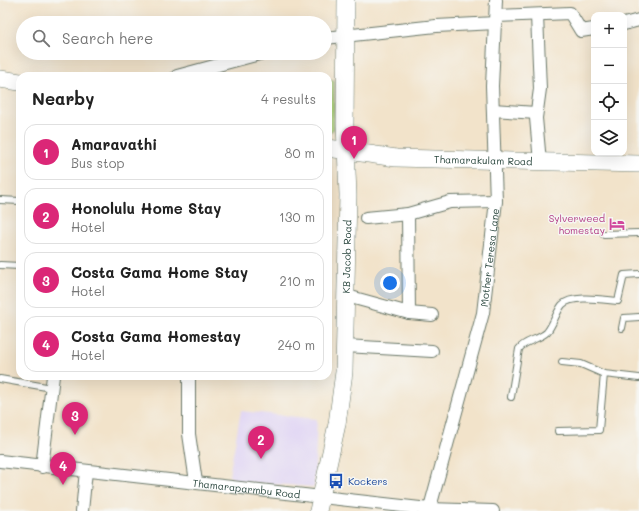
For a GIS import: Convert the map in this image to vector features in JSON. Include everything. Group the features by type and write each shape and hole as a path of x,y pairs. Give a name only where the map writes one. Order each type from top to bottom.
{"main road":[{"name":"KB Jacob Road","path":"320,504 337,424 344,372 347,296 346,0"},
{"path":"0,79 16,81"},
{"name":"Thamarakulam Road","path":"332,149 396,158 496,162 639,164"}],"street":[{"name":"Mother Teresa Lane","path":"429,510 483,313 496,201 496,162 492,86 496,0"},
{"path":"332,37 372,34 496,19 570,13 581,31 591,29"},
{"path":"537,15 537,42 540,76 536,113 540,162"},
{"path":"627,23 639,20"},
{"path":"192,72 237,60"},
{"path":"493,110 536,113"},
{"path":"366,218 408,214 450,202 496,201"},
{"path":"408,214 409,313"},
{"path":"347,296 409,313 432,315"},
{"path":"345,346 432,351"},
{"path":"42,467 53,380"},
{"path":"189,380 189,434 196,482"},
{"name":"Thamaraparmbu Road","path":"0,462 196,482 320,504 429,510 493,511"},
{"path":"82,511 86,471"}],"lane":[{"path":"0,200 16,201"},
{"path":"604,234 639,233"},
{"path":"0,265 16,266"},
{"path":"511,397 519,350 522,345 541,336 547,331 563,304 571,299 618,301 624,275 639,274"},
{"path":"622,328 624,318 639,317"},
{"path":"562,362 581,364 604,374 639,378"},
{"path":"558,431 600,430 604,374"},
{"path":"0,379 52,388"}],"shaded area":[{"path":"241,411 317,419 314,487 238,481 229,476"}],"green space":[{"path":"334,80 334,129 332,130 332,81"}],"place":[{"name":"Amaravathi","path":"354,159"},
{"name":"Sylverweed homestay","path":"617,224"},
{"name":"Costa Gama Home Stay","path":"75,435"},
{"name":"Honolulu Home Stay","path":"261,459"},
{"name":"Kockers","path":"336,481"},
{"name":"Costa Gama Homestay","path":"63,485"}]}
